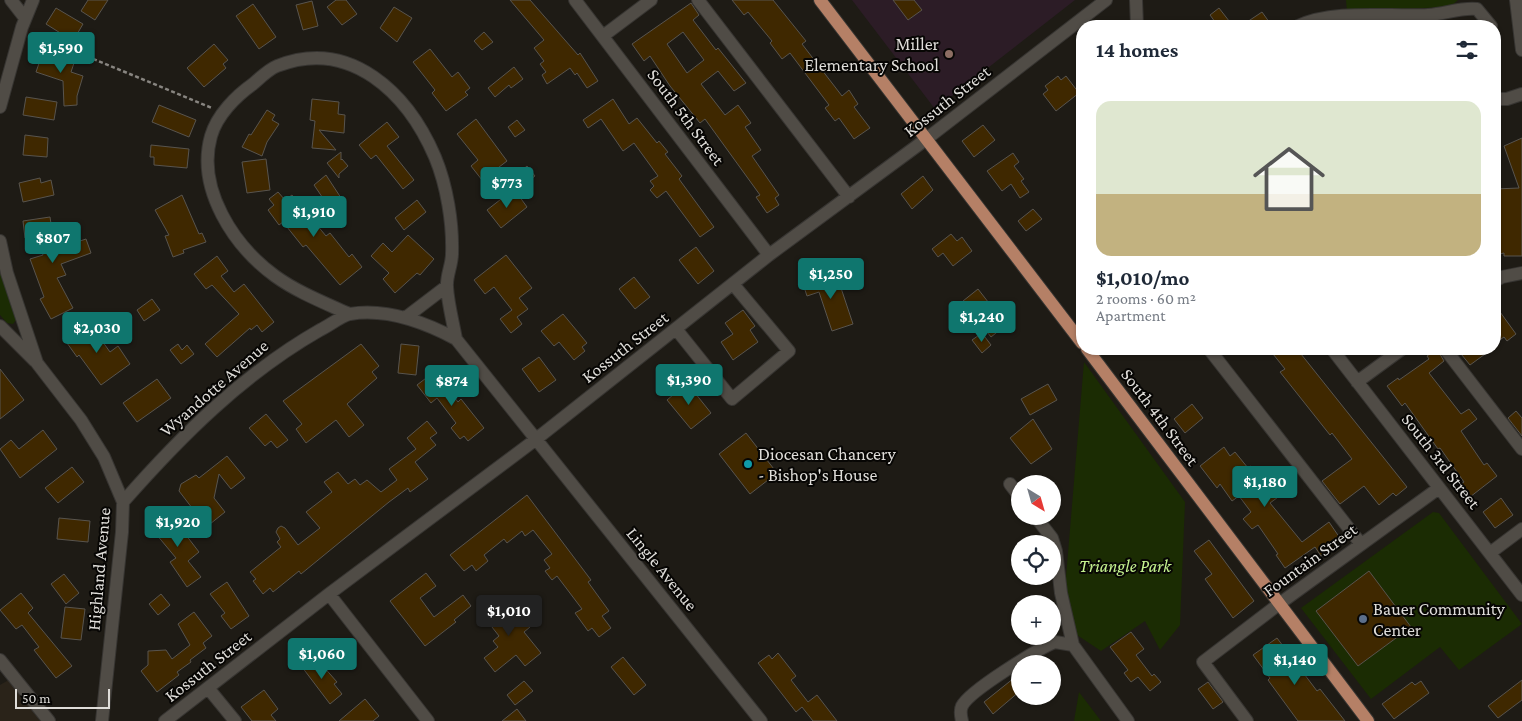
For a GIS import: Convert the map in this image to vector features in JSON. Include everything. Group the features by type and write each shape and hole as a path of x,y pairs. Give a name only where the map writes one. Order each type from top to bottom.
{"main road":[{"path":"820,0 925,140 1076,335"},
{"name":"South 4th Street","path":"1092,355 1368,721"}],"street":[{"path":"11,0 25,18"},
{"path":"0,107 25,18 33,0"},
{"name":"South 5th Street","path":"575,0 769,255"},
{"path":"603,36 651,0"},
{"path":"698,0 849,197"},
{"name":"Kossuth Street","path":"1080,20 1106,0"},
{"path":"1136,0 1137,20"},
{"path":"1516,0 1522,50"},
{"path":"1318,20 1352,16 1428,15 1453,12 1466,8 1477,9 1486,20"},
{"name":"Kossuth Street","path":"165,721 329,594 535,440 769,255 925,140 1076,23"},
{"path":"306,58 330,59 357,67 384,83 404,104 413,116 436,159 452,223 452,255 447,286 456,339 433,327 405,318 349,314 275,276 248,250 224,219 213,195 209,163 211,136 224,112 244,90 276,66 306,58"},
{"path":"1501,99 1507,99 1521,93"},
{"name":"Highland Avenue","path":"0,241 7,273 37,363 81,420 104,457 123,502 122,532 102,721"},
{"path":"1501,278 1522,272"},
{"path":"676,329 732,400 789,352 733,284"},
{"path":"405,318 447,286"},
{"name":"Wyandotte Avenue","path":"123,502 182,436 257,371 286,349 349,314"},
{"path":"0,326 37,363"},
{"name":"Lingle Avenue","path":"456,339 761,721"},
{"path":"1214,355 1361,544"},
{"name":"South 3rd Street","path":"1337,355 1522,595"},
{"path":"1357,382 1394,355"},
{"path":"1450,355 1522,449"},
{"name":"Fountain Street","path":"1247,721 1203,662 1279,604 1439,488"},
{"path":"1042,525 1052,538 1056,551 1061,593 1073,645 1128,721"},
{"path":"1490,553 1522,529"},
{"path":"329,594 428,721"},
{"path":"962,721 962,706 982,687 1049,644 1055,642 1073,645"},
{"path":"0,660 49,721"},
{"path":"208,688 235,721"}],"path":[{"path":"33,34 224,112"}],"shaded area":[{"name":"Miller Elementary School","path":"852,0 1075,0 935,109"},
{"path":"14,677 49,721 0,721 0,685"}],"green space":[{"path":"1346,0 1458,0 1450,7 1347,11"},
{"path":"0,264 16,320 13,324 7,323 0,315"},
{"name":"Triangle Park","path":"1084,362 1185,502 1180,625 1160,650 1145,621 1101,651 1062,625"},
{"path":"1433,512 1439,513 1522,624 1459,670 1440,647 1371,699 1301,608"},
{"path":"1079,692 1101,721 1074,721"}],"building":[{"path":"88,0 108,0 95,20 81,11"},
{"path":"336,0 346,0 357,14 342,25 327,7"},
{"path":"510,0 530,0 578,55 580,53 598,81 587,88 577,73 575,75 570,68 547,84 542,75 546,72 540,64 544,61 534,48 544,40"},
{"path":"732,0 773,0 806,41 802,44 842,96 849,90 858,104 854,107 870,128 854,139 839,118 835,121 825,108 829,105 790,53 782,59 770,43 772,41 748,12 744,15"},
{"path":"893,0 914,0 922,10 908,20"},
{"path":"312,1 318,26 303,30 296,5"},
{"path":"691,3 699,15 693,20 716,50 718,48 746,83 734,91 718,71 701,84 725,115 738,105 751,123 745,127 761,150 752,156 779,195 775,198 779,205 767,213 756,197 760,195 705,119 700,123 670,86 650,56 644,61 632,44","holes":["683,32 704,60 687,73 667,44"]},
{"path":"253,4 276,37 259,49 236,16"},
{"path":"394,7 412,18 397,42 380,28"},
{"path":"56,8 83,24 73,41 46,24"},
{"path":"1219,8 1228,20 1214,20 1210,15"},
{"path":"1262,12 1268,20 1250,20"},
{"path":"484,32 493,42 482,50 474,41"},
{"path":"214,44 228,60 223,64 226,68 204,87 187,68"},
{"path":"44,49 75,60 71,72 83,76 77,96 77,105 64,106 63,81 36,72"},
{"path":"430,49 452,77 458,72 470,88 465,92 468,95 446,111 432,93 435,90 413,62"},
{"path":"514,67 523,79 511,88 509,85 495,97 488,88"},
{"path":"1058,76 1061,80 1066,76 1076,89 1076,95 1056,111 1043,94 1048,90 1045,86"},
{"path":"26,97 57,102 54,120 23,115"},
{"path":"312,99 339,102 338,114 345,115 344,133 319,130 336,150 312,148 315,121 310,120"},
{"path":"613,99 629,124 637,118 657,143 659,141 668,152 665,154 682,176 679,179 714,227 700,237 666,191 657,198 650,190 654,186 650,181 658,176 634,143 623,151 601,119 588,128 583,120"},
{"path":"159,105 196,120 189,137 152,122"},
{"path":"267,110 275,115 272,120 279,124 267,142 262,156 242,147"},
{"path":"476,119 507,161 482,180 471,166 478,160 457,134"},
{"path":"517,120 525,130 515,137 508,127"},
{"path":"387,122 399,137 387,146 414,180 403,189 376,155 371,159 359,145"},
{"path":"983,125 995,140 974,157 962,141"},
{"path":"25,135 48,138 47,157 23,155"},
{"path":"1522,138 1522,256 1504,256 1504,253 1501,254 1501,189 1519,188 1504,146"},
{"path":"151,145 189,149 187,168 154,165 154,157 150,157"},
{"path":"341,152 341,160 348,166 339,174 339,178 327,163"},
{"path":"1013,153 1019,162 1014,166 1024,179 1021,181 1029,192 1020,198 1011,184 1002,191 987,171"},
{"path":"266,159 270,190 247,193 242,162"},
{"path":"527,166 535,176 522,186 514,177"},
{"path":"326,175 345,204 333,213 314,185"},
{"path":"923,176 933,190 912,209 901,194"},
{"path":"40,178 41,183 51,180 54,195 23,202 19,183"},
{"path":"514,189 527,207 501,228 487,210"},
{"path":"278,192 285,200 292,195 326,236 330,233 349,257 352,254 362,267 340,285 306,245 303,247 283,222 279,225 268,210 274,205 269,199"},
{"path":"182,195 199,234 202,233 206,242 183,250 184,253 173,257 165,236 169,235 155,210"},
{"path":"417,200 426,212 404,230 395,218"},
{"path":"1033,209 1042,219 1026,231 1018,221"},
{"path":"50,217 54,244 72,237 74,243 86,239 91,253 61,264 66,275 57,278 73,308 51,319 40,299 44,297 30,259 43,255 36,236 25,238 23,221"},
{"path":"951,234 957,241 962,237 972,251 953,266 943,253 938,257 932,249"},
{"path":"408,235 434,259 420,275 417,273 395,293 383,279 389,273 371,256 383,243 392,252"},
{"path":"696,247 714,271 698,284 679,260"},
{"path":"506,255 532,288 519,298 528,309 517,317 522,324 511,333 500,319 512,310 494,287 485,294 474,280"},
{"path":"217,256 228,271 221,276 234,292 244,284 274,322 262,332 257,325 251,330 250,328 217,357 205,344 239,314 212,285 206,289 194,274"},
{"path":"836,273 853,324 832,331 819,292 807,296 803,284"},
{"path":"634,277 650,297 635,309 619,289"},
{"path":"978,289 1006,325 991,337 963,301"},
{"path":"152,299 160,310 144,321 137,310"},
{"path":"743,310 755,326 750,330 758,342 733,360 721,342 733,334 725,323"},
{"path":"1501,313 1516,334 1507,341 1504,337 1501,339"},
{"path":"563,314 587,343 582,347 585,351 574,360 559,342 554,346 541,331"},
{"path":"90,324 110,352 118,346 130,364 101,385 79,355 77,357 67,343 71,341 66,333 76,326 80,331"},
{"path":"982,333 991,345 982,353 972,340"},
{"path":"178,344 182,350 187,345 194,354 181,364 170,350"},
{"path":"361,344 379,366 372,372 377,378 347,404 364,425 349,437 336,420 306,443 296,429 302,424 283,401"},
{"path":"401,344 419,346 416,375 398,373"},
{"path":"1274,355 1302,355 1407,487 1396,496 1393,493 1379,505 1364,486 1340,504 1322,481 1352,459 1332,433 1330,435 1280,372 1285,369"},
{"path":"1440,355 1444,361 1429,373 1461,414 1469,409 1477,419 1461,431 1484,465 1487,463 1497,476 1470,497 1460,485 1464,482 1440,448 1438,449 1405,403 1402,406 1387,386 1429,359 1427,356"},
{"path":"1462,355 1484,355 1470,365"},
{"path":"539,357 556,380 539,392 522,369"},
{"path":"0,369 24,400 0,419"},
{"path":"434,372 458,402 461,399 484,428 468,441 464,436 460,439 451,428 456,423 437,398 431,403 417,385"},
{"path":"157,379 171,398 137,422 123,403"},
{"path":"687,383 711,413 691,429 667,400"},
{"path":"1048,384 1057,400 1030,415 1021,399"},
{"path":"1192,404 1203,418 1185,433 1174,419"},
{"path":"1516,411 1522,418 1522,436 1508,418"},
{"path":"266,414 288,440 277,448 271,441 265,446 249,428"},
{"path":"1033,419 1052,449 1031,464 1010,438"},
{"path":"427,421 437,433 430,438 436,445 415,462 428,479 410,492 408,488 389,502 301,574 299,571 273,592 270,588 263,594 253,581 256,579 250,572 281,547 277,542 280,539 276,532 278,528 281,526 285,528 298,545 320,528 306,512 332,492 324,482 338,472 348,484 355,479 360,485 367,480 381,492 397,480 389,469 416,449 407,438"},
{"path":"43,430 57,449 20,478 0,449 11,440 19,449"},
{"name":"Diocesan Chancery - Bishop's House","path":"746,433 777,473 750,494 719,454"},
{"path":"1224,447 1230,456 1235,452 1248,468 1251,466 1266,487 1275,480 1285,492 1270,503 1302,542 1329,522 1342,541 1321,556 1315,547 1285,568 1276,555 1278,554 1258,525 1252,529 1243,519 1251,512 1239,496 1232,501 1220,484 1217,488 1200,466"},
{"path":"227,456 245,478 231,489 219,474 214,498 225,512 210,524 203,515 199,517 179,491 181,484 196,475 199,478"},
{"path":"72,467 84,482 58,503 45,488"},
{"path":"527,495 591,580 588,582 609,611 602,616 611,628 599,637 592,628 588,631 575,613 582,609 557,576 552,580 545,571 550,568 544,560 552,554 533,530 525,536 522,531 507,543 504,539 484,555 488,561 476,571 472,565 464,571 450,555"},
{"path":"1501,498 1513,515 1495,528 1483,512"},
{"path":"169,513 199,552 188,561 201,577 187,587 170,562 176,558 151,528"},
{"path":"59,518 90,521 88,542 57,539"},
{"path":"1209,540 1254,601 1233,618 1205,579 1212,574 1194,551"},
{"name":"Bauer Community Center","path":"1369,571 1411,627 1358,666 1316,611"},
{"path":"426,573 436,586 420,598 434,617 463,595 471,606 454,620 456,622 425,646 390,601"},
{"path":"64,574 79,593 66,604 51,584"},
{"path":"227,582 249,616 231,629 221,616 225,613 210,594"},
{"path":"21,593 33,608 28,613 72,666 56,678 34,650 39,647 22,625 16,629 0,610"},
{"path":"161,594 170,605 158,615 149,604"},
{"path":"500,598 512,613 516,610 530,627 524,632 541,653 525,666 516,655 495,672 484,658 498,647 493,641 499,636 481,613"},
{"path":"65,607 85,609 81,640 61,638"},
{"path":"194,612 212,636 203,643 206,648 177,672 179,675 157,692 141,671 148,665 148,651 166,650 172,659 190,645 178,624"},
{"path":"1131,632 1144,649 1136,655 1152,676 1154,674 1161,682 1150,691 1138,677 1131,682 1124,673 1128,670 1110,647"},
{"path":"1277,638 1317,691 1320,689 1345,721 1298,721 1268,680 1270,678 1253,655"},
{"path":"778,653 796,676 791,680 808,702 817,695 837,721 813,721 802,707 796,712 758,663 769,655 772,659"},
{"path":"315,657 337,682 334,684 342,694 330,704 302,667"},
{"path":"623,657 646,685 634,695 611,667"},
{"path":"1011,680 1011,699 993,714 984,702"},
{"path":"1522,680 1522,700 1498,718 1488,706"},
{"path":"524,681 533,691 515,705 507,695"},
{"path":"1421,681 1429,693 1394,719 1382,704 1412,682 1415,685"},
{"path":"1208,682 1223,702 1213,709 1198,689"},
{"path":"264,690 278,709 271,715 276,721 252,721 241,707"},
{"path":"365,699 379,716 373,721 339,721"},
{"path":"517,709 526,721 502,721"}],"place":[{"name":"Miller Elementary School","path":"949,54"},
{"name":"Diocesan Chancery - Bishop's House","path":"748,464"},
{"name":"Bauer Community Center","path":"1363,619"}]}
